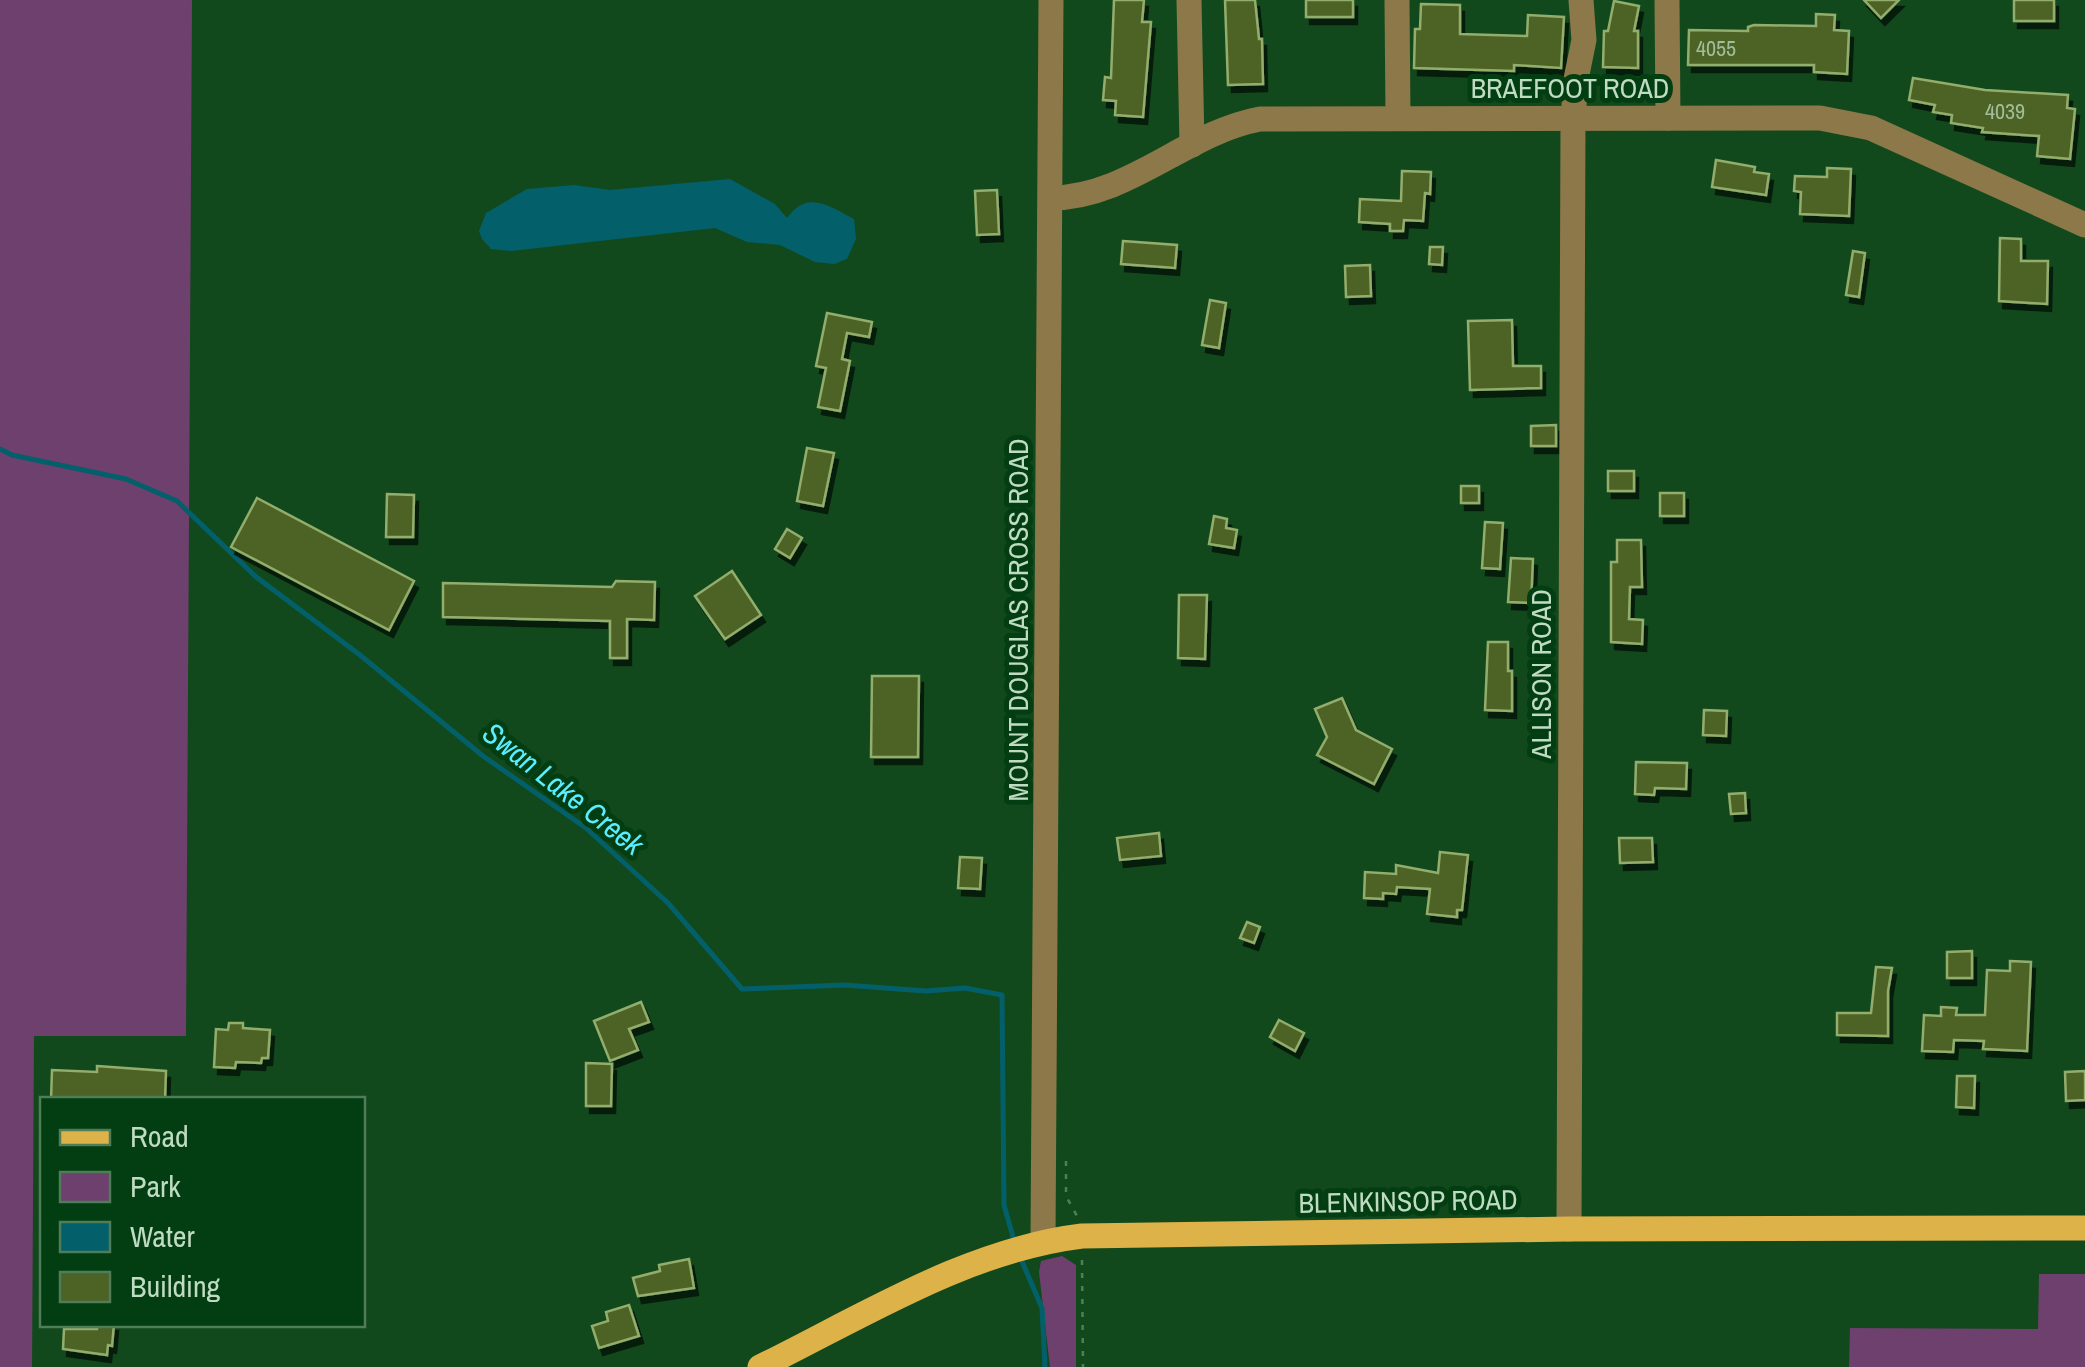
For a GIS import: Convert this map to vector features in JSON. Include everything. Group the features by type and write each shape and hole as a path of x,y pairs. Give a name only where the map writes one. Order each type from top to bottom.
{"main road":[{"name":"BLENKINSOP ROAD","path":"760,1367 980,1258 1043,1240 1082,1236 1569,1229 2085,1228"}],"street":[{"name":"MOUNT DOUGLAS CROSS ROAD","path":"1043,1240 1051,0"},
{"path":"1190,0 1192,145"},
{"path":"1397,0 1398,118"},
{"name":"ALLISON ROAD","path":"1569,1229 1573,119 1584,40 1581,0"},
{"path":"1667,0 1668,118"},
{"name":"BRAEFOOT ROAD","path":"1051,198 1114,187 1220,129 1260,120 1820,118 1853,123 1936,156 2085,224"}],"path":[{"path":"1082,1254 1082,1367"}],"green space":[{"path":"0,0 192,0 186,1036 34,1036 32,1367 0,1367"},
{"path":"1062,1256 1076,1265 1076,1367 1050,1367 1039,1272 1041,1261"},
{"path":"2039,1274 2085,1274 2085,1367 1849,1367 1850,1328 2038,1329"}],"water":[{"path":"730,179 775,204 787,218 810,202 827,205 854,219 856,239 847,259 834,264 815,262 780,245 747,242 715,228 511,251 491,249 479,231 486,213 527,189 574,185 610,190"}],"building":[{"path":"1114,0 1144,0 1142,22 1151,22 1143,117 1115,115 1116,101 1103,100 1105,77 1111,78"},
{"path":"1225,0 1255,0 1262,39 1263,84 1228,85"},
{"path":"1306,0 1353,0 1353,17 1306,17"},
{"path":"1864,0 1899,0 1881,18"},
{"path":"2014,0 2054,0 2054,21 2014,21"},
{"path":"1614,1 1639,6 1634,31 1638,31 1638,68 1603,67 1604,31 1608,31"},
{"path":"1421,4 1460,5 1460,34 1527,36 1528,15 1564,17 1561,68 1414,68 1415,29 1420,29"},
{"path":"1816,14 1835,15 1834,30 1849,31 1847,74 1814,72 1814,65 1688,65 1689,30 1816,26"},
{"path":"1913,78 1985,90 2068,95 2067,108 2075,109 2070,159 2037,156 2039,136 1982,132 1983,128 1951,123 1952,115 1933,112 1935,105 1909,100"},
{"path":"1716,160 1755,167 1754,172 1769,174 1766,195 1712,187"},
{"path":"1827,168 1851,169 1849,216 1800,214 1801,192 1794,191 1795,176 1827,177"},
{"path":"1402,171 1431,172 1423,221 1404,220 1403,231 1390,231 1390,224 1359,222 1360,199 1401,201"},
{"path":"997,190 999,234 977,235 975,191"},
{"path":"2000,238 2021,239 2021,261 2048,261 2047,304 1999,301"},
{"path":"1123,241 1177,245 1175,268 1121,264"},
{"path":"1430,247 1443,247 1442,265 1429,264"},
{"path":"1853,251 1865,253 1859,297 1846,295"},
{"path":"1370,265 1371,296 1346,297 1345,266"},
{"path":"1210,300 1226,303 1219,348 1202,345"},
{"path":"827,313 872,322 869,337 847,333 842,359 850,361 840,411 818,407 826,368 816,366"},
{"path":"1512,320 1513,366 1541,366 1541,388 1470,390 1468,321"},
{"path":"1556,425 1556,446 1531,446 1531,426"},
{"path":"807,448 834,453 823,506 797,501"},
{"path":"1608,471 1634,471 1634,491 1608,491"},
{"path":"1461,486 1479,486 1479,503 1461,503"},
{"path":"1660,493 1684,493 1684,516 1660,516"},
{"path":"387,494 414,495 413,537 386,537"},
{"path":"257,498 414,581 389,630 231,547"},
{"path":"1214,516 1227,519 1226,528 1237,530 1234,548 1209,544"},
{"path":"1485,522 1503,523 1500,569 1482,568"},
{"path":"787,529 802,538 790,558 775,549"},
{"path":"1617,540 1641,540 1642,587 1630,587 1629,619 1643,620 1642,644 1611,642 1611,562 1617,562"},
{"path":"1511,558 1533,559 1531,603 1508,602"},
{"path":"732,571 761,615 725,639 695,596"},
{"path":"616,581 655,582 654,620 627,619 627,658 610,658 610,621 443,617 443,583 612,587"},
{"path":"1179,595 1207,595 1205,659 1178,658"},
{"path":"1488,642 1508,642 1512,711 1485,710"},
{"path":"872,676 919,676 918,757 871,757"},
{"path":"1342,698 1356,730 1392,749 1374,784 1317,755 1327,737 1315,709"},
{"path":"1704,710 1727,711 1726,736 1703,735"},
{"path":"1636,762 1687,763 1686,789 1655,788 1654,795 1635,794"},
{"path":"1745,793 1746,813 1731,814 1729,794"},
{"path":"1159,833 1161,856 1120,860 1117,838"},
{"path":"1619,838 1652,838 1653,862 1620,863"},
{"path":"1440,852 1468,855 1462,910 1457,910 1457,917 1427,914 1430,889 1397,887 1396,894 1383,893 1383,899 1364,898 1365,872 1396,874 1396,865 1438,873"},
{"path":"960,857 982,858 980,889 958,888"},
{"path":"1247,922 1260,927 1254,943 1240,938"},
{"path":"1972,951 1972,978 1947,978 1947,952"},
{"path":"2010,961 2031,962 2027,1051 1983,1049 1984,1041 1954,1040 1953,1052 1922,1051 1924,1015 1941,1016 1941,1007 1957,1008 1956,1015 1985,1015 1987,970 2010,971"},
{"path":"1876,967 1892,968 1888,1036 1837,1035 1837,1013 1871,1013"},
{"path":"641,1002 649,1022 629,1029 638,1050 610,1061 594,1021"},
{"path":"1279,1020 1304,1033 1295,1051 1270,1037"},
{"path":"229,1023 270,1030 268,1058 262,1058 261,1063 236,1062 235,1068 214,1067 216,1029 228,1030"},
{"path":"586,1063 612,1064 611,1106 586,1106"},
{"path":"97,1066 166,1071 165,1097 51,1097 52,1070 97,1072"},
{"path":"2085,1071 2085,1100 2066,1101 2065,1072"},
{"path":"1957,1076 1975,1076 1974,1108 1956,1107"},
{"path":"689,1259 694,1288 638,1296 633,1278 660,1271 659,1265"},
{"path":"629,1305 639,1336 599,1348 592,1326 608,1321 606,1312"},
{"path":"114,1327 107,1355 63,1349 64,1329"}],"waterway":[{"name":"Swan Lake Creek","path":"0,449 12,455 126,479 177,501 255,576 360,655 483,756 586,828 668,903 742,989 844,985 926,991 965,988 1002,995 1004,1205 1015,1244"},
{"name":"Swan Lake Creek","path":"1021,1259 1042,1308 1045,1367"}]}
